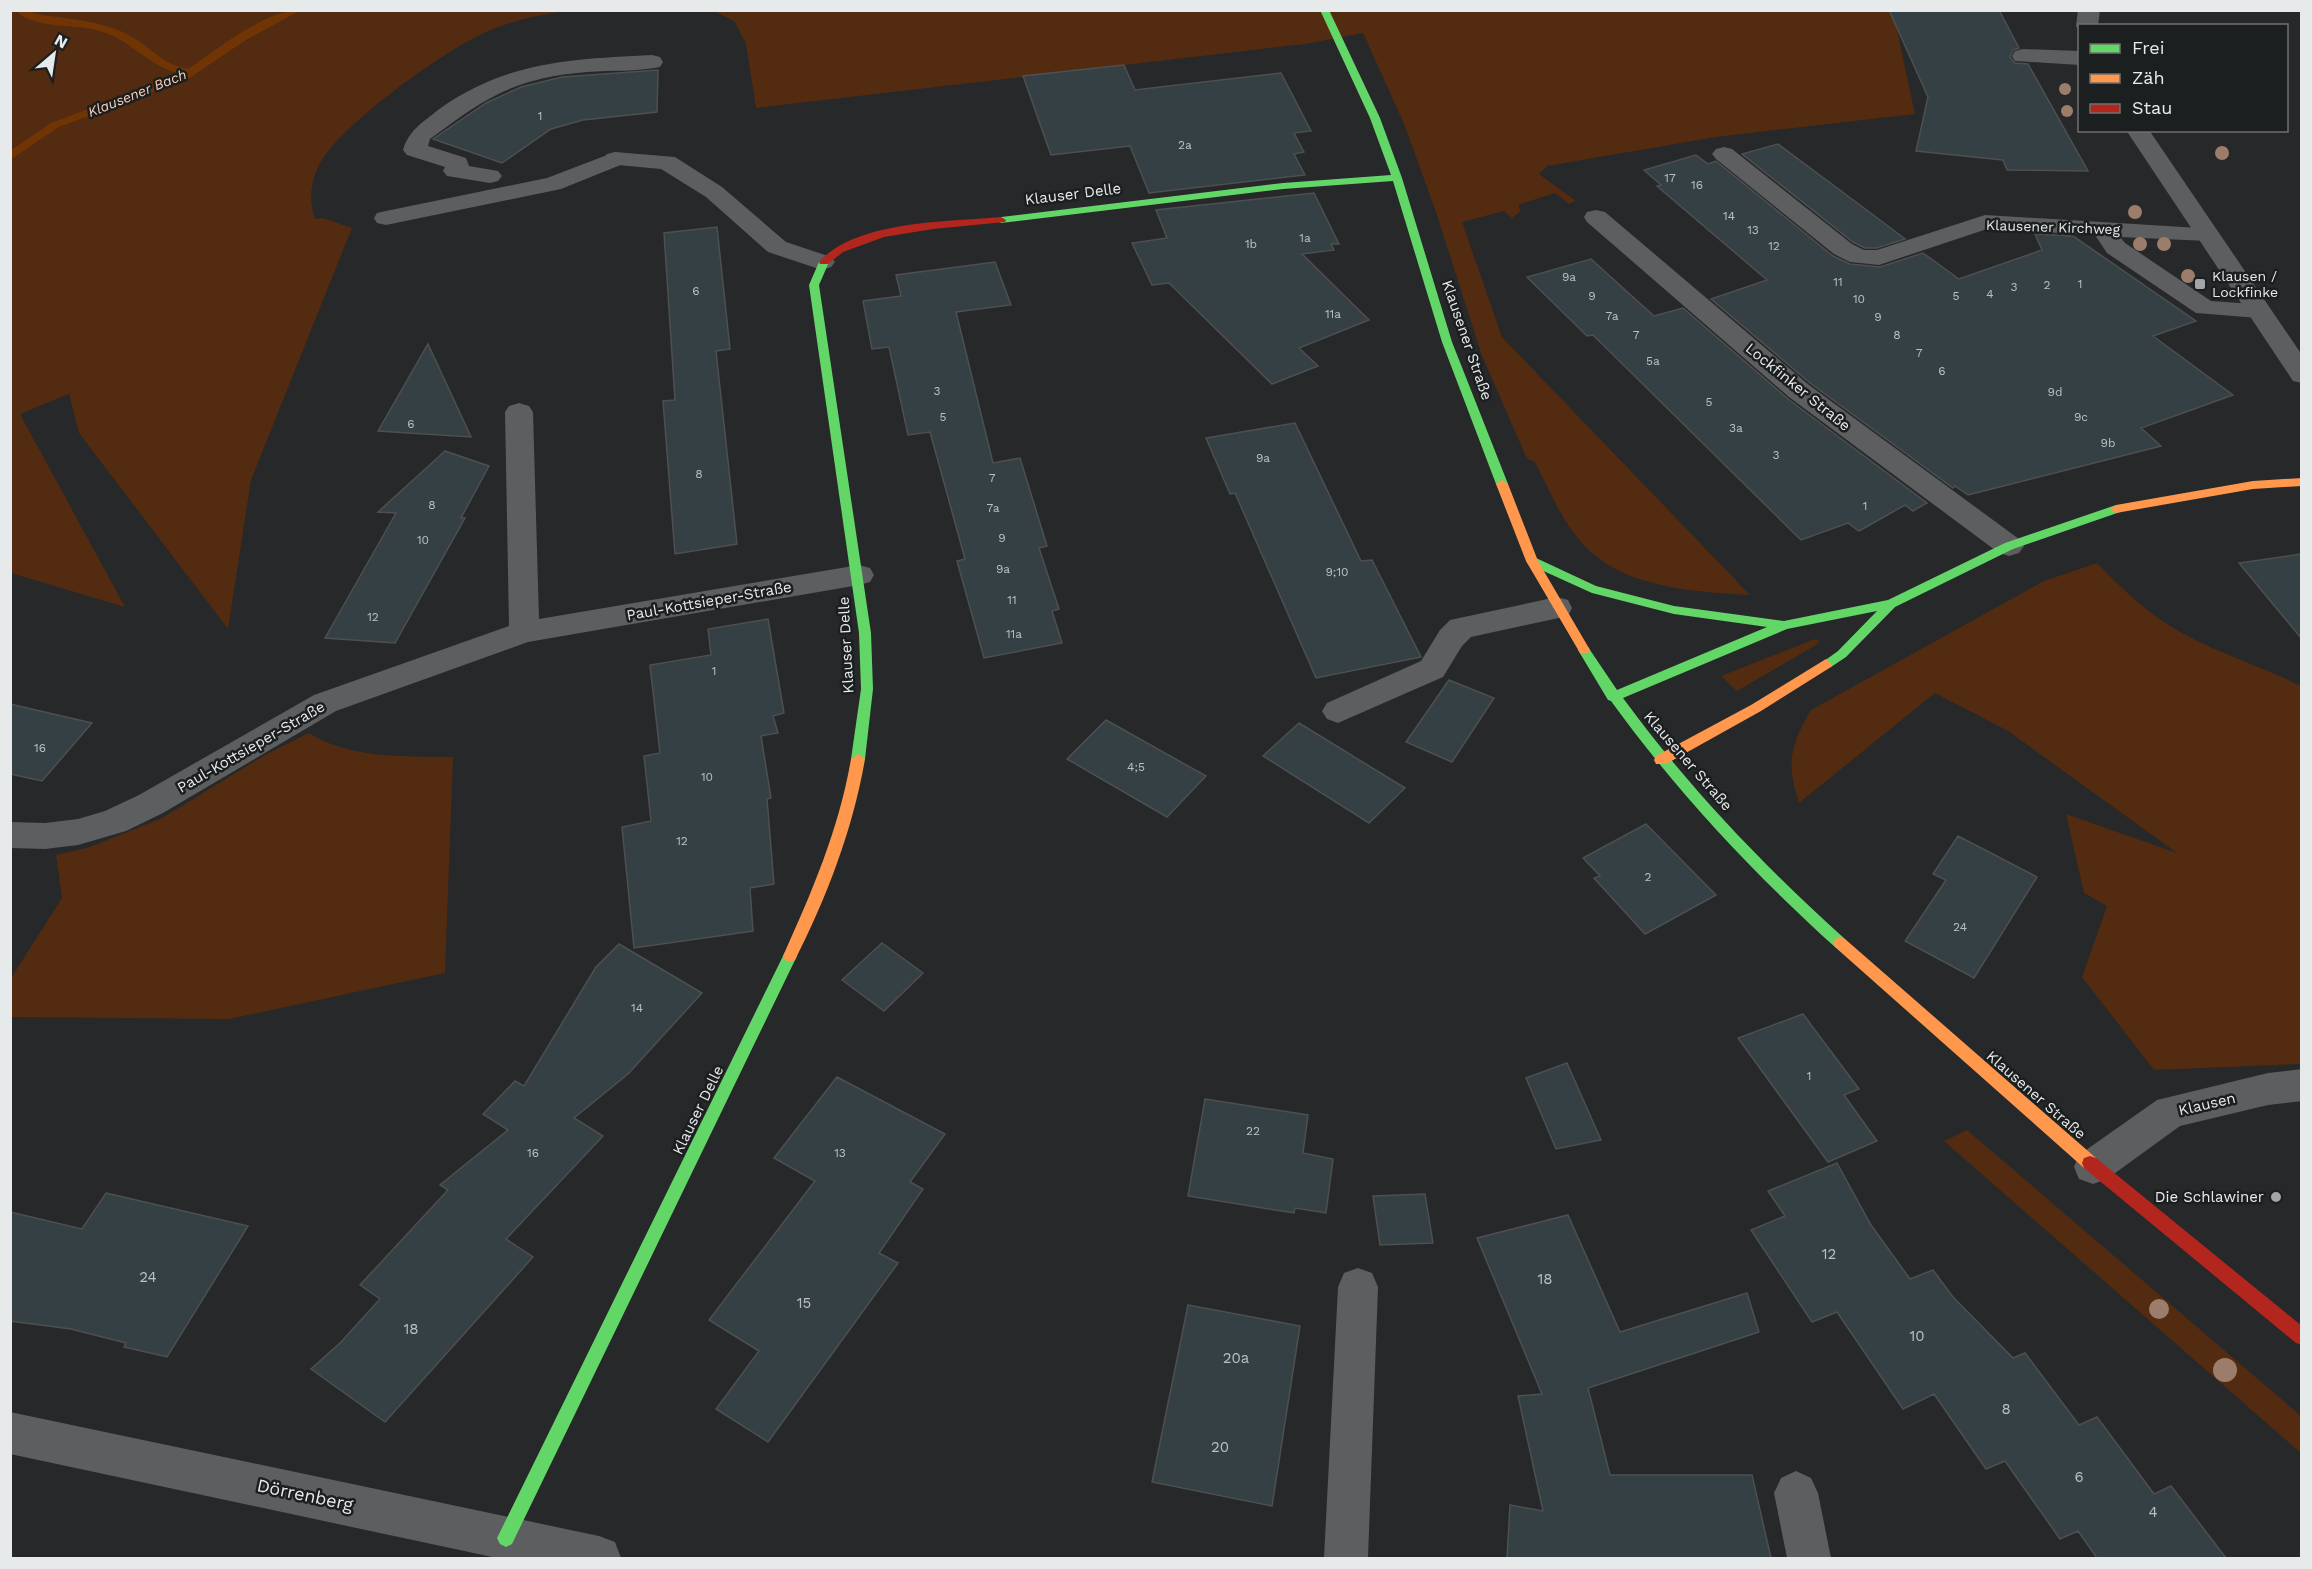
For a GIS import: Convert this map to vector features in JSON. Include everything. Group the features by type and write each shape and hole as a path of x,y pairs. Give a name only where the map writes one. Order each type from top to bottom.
{"street":[{"name":"Klausener Straße","path":"1324,10 1375,118 1398,178 1447,342 1532,561 1557,608 1613,697 1661,760 1793,902 2093,1167 2301,1337"},
{"path":"2023,56 2078,58"},
{"path":"490,176 455,171 458,163 415,150 419,136 485,89 510,78 554,68 652,62"},
{"path":"2138,132 2301,375"},
{"name":"Klausener Kirchweg","path":"1724,153 1843,249 1859,256 1879,258 1985,222 2207,234"},
{"path":"386,218 553,184 615,159 667,162 714,192 777,247 822,262"},
{"name":"Klauser Delle","path":"506,1538 784,970 835,855 855,783 867,689 865,633 859,575 814,285 822,262 833,252 889,234 1283,186 1398,178"},
{"name":"Lockfinker Straße","path":"1596,217 1799,391 2009,546"},
{"path":"2102,228 2116,248 2205,308 2258,310"},
{"path":"519,412 524,632"},
{"path":"1613,697 1784,625 1891,604 2009,546 2127,505 2253,485 2301,483"},
{"path":"1532,561 1593,589 1674,610 1784,625"},
{"name":"Paul-Kottsieper-Straße","path":"10,835 45,836 78,832 114,822 151,804 325,703 524,632 859,575"},
{"path":"1661,760 1756,708 1842,654 1891,604"},
{"path":"1338,711 1432,669 1461,628 1557,608"},
{"name":"Klausen","path":"2093,1167 2169,1112 2268,1089 2301,1085"},
{"path":"1346,1558 1358,1287"},
{"name":"Dörrenberg","path":"10,1433 599,1558"},
{"path":"1796,1492 1809,1558"}],"shaded area":[{"path":"10,11 566,11 507,24 484,33 437,60 355,123 321,161 314,177 311,194 315,219 323,218 352,228 251,480 228,629 79,433 69,394 20,414 125,607 11,573"},
{"path":"714,11 1893,11 1915,114 1716,137 1547,166 1539,174 1576,201 1569,204 1555,193 1518,205 1521,211 1512,218 1504,211 1462,222 1502,337 1750,595 1706,592 1660,585 1617,570 1598,558 1582,543 1568,524 1535,462 1527,459 1481,353 1437,215 1404,124 1363,33 1305,44 756,108 746,44 735,22"},
{"path":"2097,563 2139,603 2183,634 2301,686 2301,1064 2154,1070 2082,977 2107,906 2084,893 2066,814 2177,853 2008,731 1935,693 1799,803 1792,777 1792,755 1798,734 1811,710 2044,581"},
{"path":"1815,639 1820,641 1816,645 1737,691 1721,676"},
{"path":"309,733 342,748 360,752 397,756 453,757 445,973 229,1019 11,1017 11,978 62,898 56,855 90,847 162,818 265,755"},
{"path":"1967,1130 2301,1416 2301,1453 1944,1141"}],"building":[{"path":"1889,10 1999,10 2019,48 2013,50 2010,57 2015,63 2028,64 2088,171 2007,170 2003,160 1916,151 1928,97"},
{"path":"1124,65 1135,90 1281,73 1311,131 1294,133 1304,152 1294,154 1305,175 1149,193 1130,146 1051,155 1023,76"},
{"path":"658,70 657,112 583,120 551,129 502,163 433,139 486,103 521,87 562,77"},
{"path":"1778,144 1905,239 1877,248 1865,248 1853,242 1742,154"},
{"path":"1696,155 1708,164 1716,161 1833,256 1850,264 1880,267 1923,253 1959,279 2042,250 2035,234 2073,236 2196,321 2153,336 2233,395 2141,428 2161,446 1968,495 1955,486 1953,488 1810,383 1711,299 1767,280 1657,186 1661,185 1644,170"},
{"path":"1314,193 1339,244 1331,244 1334,250 1302,254 1369,320 1299,348 1318,366 1272,384 1169,283 1152,285 1132,243 1167,238 1156,210"},
{"path":"717,227 730,349 716,351 737,544 675,554 663,401 675,400 664,233"},
{"path":"1591,259 1654,316 1683,308 1788,399 1927,503 1913,511 1905,505 1859,531 1848,523 1801,540 1593,335 1587,336 1527,277"},
{"path":"995,262 1011,305 956,312 993,463 1020,458 1047,546 1039,548 1059,609 1052,611 1062,643 984,658 957,561 965,559 930,432 908,435 889,347 872,349 863,301 901,296 896,275"},
{"path":"428,344 471,437 378,431"},
{"path":"1295,423 1361,561 1372,560 1421,657 1316,678 1235,493 1230,494 1206,438"},
{"path":"445,451 489,466 461,518 465,518 395,643 325,638 396,513 378,512"},
{"path":"2301,554 2301,638 2239,563"},
{"path":"768,619 784,713 773,716 778,733 761,736 771,798 767,799 774,884 750,888 753,931 634,948 622,827 651,821 644,756 660,753 650,665 711,655 708,629"},
{"path":"1449,680 1494,698 1452,762 1406,742"},
{"path":"10,704 92,723 42,781 10,774"},
{"path":"1106,720 1206,776 1167,817 1067,759"},
{"path":"1299,723 1405,788 1369,823 1263,756"},
{"path":"1646,824 1716,895 1645,934 1594,878 1600,876 1583,858"},
{"path":"1958,836 2037,877 1974,978 1905,941 1946,880 1933,874"},
{"path":"882,943 923,973 884,1011 842,980"},
{"path":"619,944 702,993 628,1074 574,1118 603,1136 506,1239 533,1257 385,1422 311,1369 341,1342 380,1299 360,1285 448,1190 440,1185 508,1130 483,1114 515,1081 524,1086 596,967"},
{"path":"1803,1014 1859,1089 1844,1095 1877,1141 1828,1162 1738,1038"},
{"path":"1567,1063 1601,1140 1556,1149 1526,1078"},
{"path":"837,1077 945,1134 910,1182 923,1189 879,1253 898,1263 768,1442 716,1409 759,1351 709,1320 815,1181 774,1158"},
{"path":"1205,1099 1308,1115 1303,1153 1333,1159 1326,1213 1295,1208 1294,1213 1188,1196"},
{"path":"1837,1163 1871,1225 1910,1279 1933,1270 1953,1297 2013,1358 2025,1353 2079,1425 2097,1417 2154,1494 2171,1486 2226,1558 2097,1558 2078,1531 2060,1539 2005,1461 1986,1469 1934,1394 1903,1409 1837,1312 1812,1322 1751,1230 1785,1216 1768,1191"},
{"path":"106,1193 248,1226 167,1357 124,1347 126,1343 71,1329 10,1321 10,1212 82,1229"},
{"path":"1425,1194 1433,1243 1380,1245 1373,1196"},
{"path":"1568,1215 1620,1332 1747,1293 1759,1332 1588,1388 1610,1475 1752,1475 1771,1558 1507,1558 1510,1505 1543,1511 1518,1396 1542,1394 1477,1238"},
{"path":"1188,1305 1300,1326 1272,1506 1152,1482"}],"waterway":[{"name":"Klausener Bach","path":"190,73 242,38 296,10"},
{"path":"21,11 33,17 103,28 128,39 165,67 190,73"},
{"name":"Klausener Bach","path":"10,157 36,136 55,125 190,73"}],"traffic: fast":[{"path":"1324,10 1375,118 1397,178 1447,342 1502,484"},
{"path":"1001,220 1283,186 1397,178"},
{"path":"824,262 814,285 865,633 867,689 858,759"},
{"path":"1613,697 1784,625 1891,604 2009,546 2116,509"},
{"path":"1532,561 1592,589 1674,610 1784,625"},
{"path":"1826,664 1842,654 1891,604"},
{"path":"1584,650 1639,730 1701,806 1769,877 1840,943"},
{"path":"506,1538 790,956"}],"traffic: slow":[{"path":"2116,509 2253,485 2302,482"},
{"path":"1502,484 1532,561 1584,650"},
{"path":"1661,760 1756,708 1826,664"},
{"path":"790,956 822,884 840,835 854,785 858,759"},
{"path":"1840,943 2090,1163"}],"traffic: jam":[{"path":"824,262 840,250 883,234 907,229 1001,220"},
{"path":"2090,1163 2302,1337"}],"place":[{"name":"Klausen / Lockfinke","path":"2200,284"},
{"name":"Die Schlawiner","path":"2276,1197"}]}
